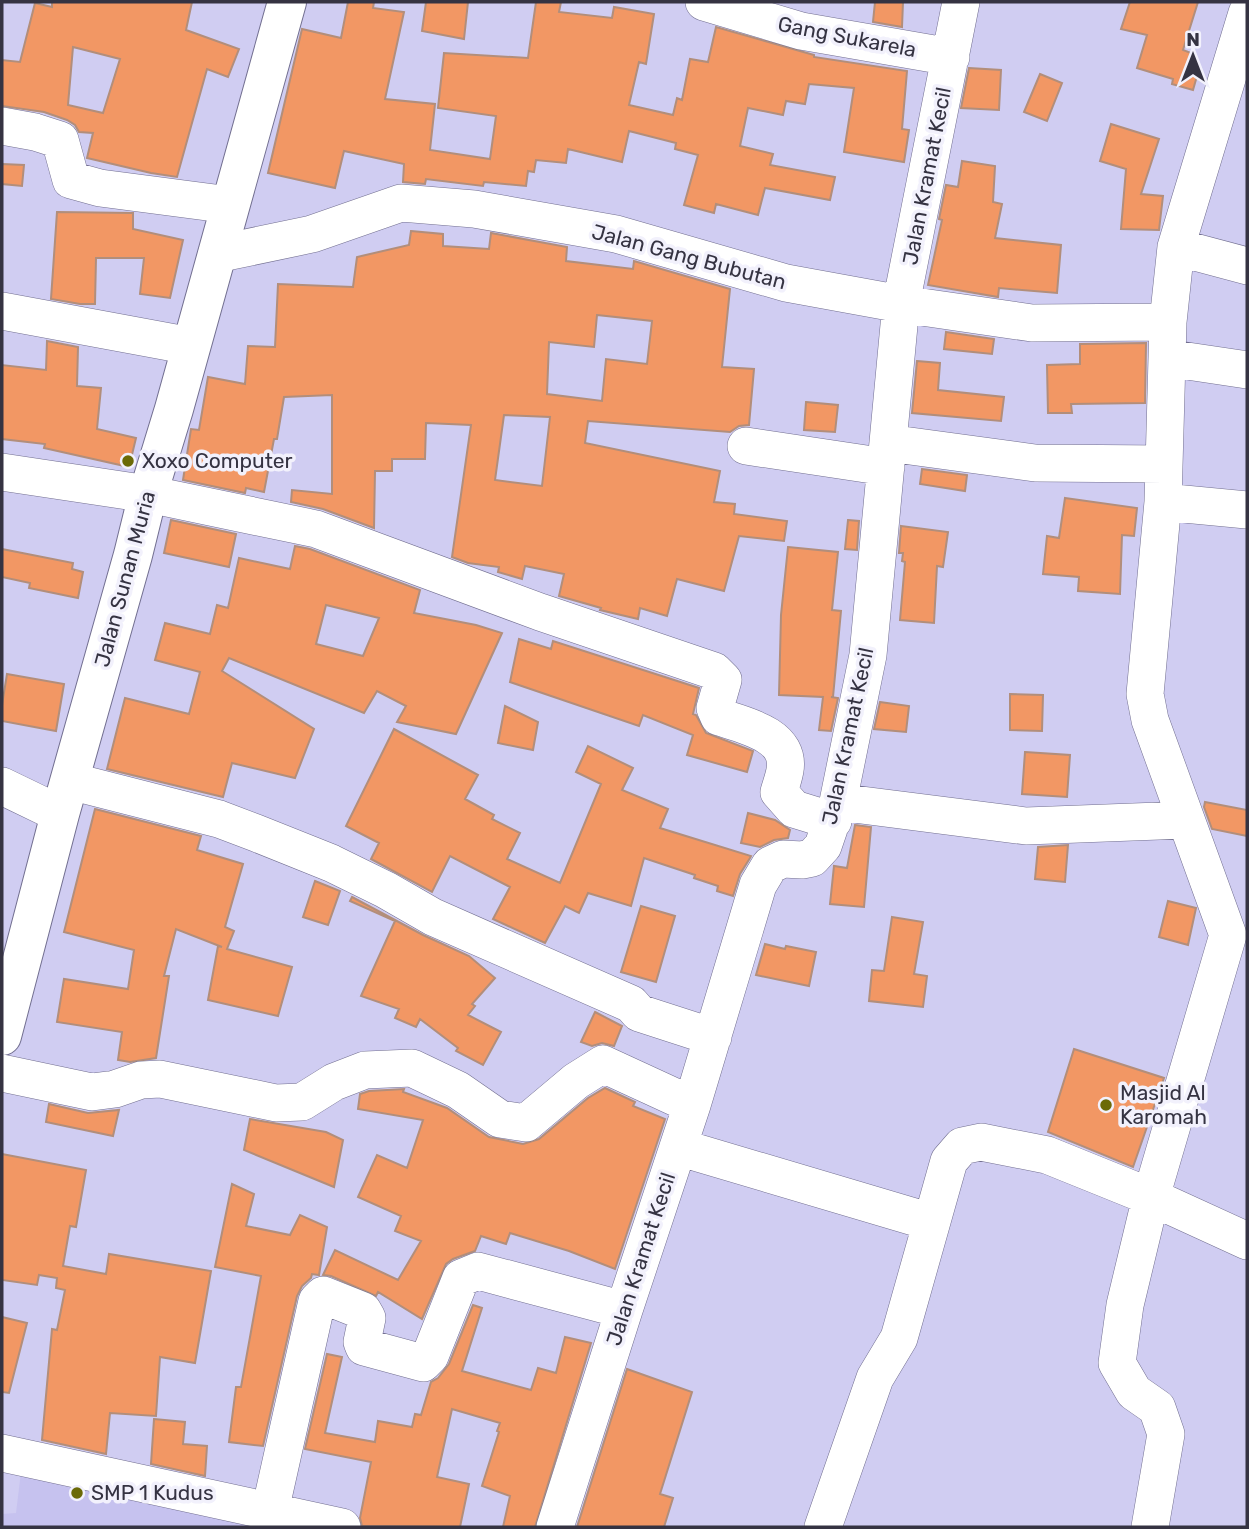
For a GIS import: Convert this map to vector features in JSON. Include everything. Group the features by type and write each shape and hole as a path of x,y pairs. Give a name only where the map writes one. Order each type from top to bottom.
{"main road":[{"name":"Jalan Sunan Muria","path":"2,1037 8,983 65,798 287,2"}],"street":[{"name":"Gang Sukarela","path":"704,2 801,31 951,57"},
{"name":"Jalan Kramat Kecil","path":"555,1527 692,1105 758,885 770,865 783,859 811,858 822,846 836,811 868,655 901,304 961,2"},
{"path":"1150,1527 1166,1434 1157,1408 1133,1392 1117,1363 1125,1304 1151,1197 1238,938 1186,820 1150,720 1145,694 1163,502 1168,321 1176,247 1238,81 1247,13"},
{"path":"2,126 61,140 71,180 100,188 230,205"},
{"name":"Jalan Gang Bubutan","path":"217,254 312,234 401,203 474,209 616,234 786,283 901,304 1032,323 1168,321"},
{"path":"1176,247 1247,266"},
{"path":"2,311 191,346"},
{"path":"1167,358 1247,370"},
{"path":"746,446 1035,463 1164,464"},
{"path":"2,472 148,494 316,528 540,612 714,671 723,680 715,708 719,717 763,732 783,750 786,768 779,792 794,809 1026,825 1186,820"},
{"path":"1163,502 1247,510"},
{"path":"2,786 65,798 219,818 331,863 433,917 631,1004 639,1013 713,1037"},
{"path":"2,1073 92,1092 115,1089 141,1080 160,1079 276,1103 302,1102 334,1082 365,1070 412,1068 457,1090 500,1119 527,1123 576,1081 603,1064 692,1105"},
{"path":"823,1527 875,1378 898,1338 949,1161 962,1146 981,1142 1047,1155 1151,1197 1247,1241"},
{"path":"678,1147 932,1222"},
{"path":"270,1511 317,1301 323,1295 363,1311 367,1318 362,1342 364,1347 423,1363 430,1356 461,1278 478,1271 624,1310"},
{"path":"2,1453 342,1527"}],"shaded area":[{"name":"SMP 1 Kudus","path":"21,1472 249,1513 248,1527 2,1527 2,1514 16,1513"}],"building":[{"path":"52,2 192,2 186,30 239,49 228,77 207,69 177,177 87,158 93,133 79,132 75,125 67,120 44,112 2,106 2,60 20,62 35,3 52,7","holes":["73,47 120,59 103,113 68,105"]},
{"path":"348,2 374,2 373,8 404,12 385,99 435,104 430,150 490,159 496,116 438,108 444,53 528,58 536,2 561,2 559,12 612,18 614,7 654,14 646,64 639,62 629,105 673,115 677,98 682,100 690,59 708,62 716,27 814,57 907,71 902,129 909,130 904,162 844,152 854,88 809,84 805,104 786,101 783,115 748,108 740,146 773,154 770,165 835,177 830,200 765,188 758,215 716,204 714,213 684,205 698,155 675,149 676,143 629,131 622,162 568,149 566,163 536,160 534,172 528,171 526,186 484,182 483,186 426,179 425,184 403,182 404,164 344,151 335,188 268,173 302,29 341,38"},
{"path":"426,2 468,2 464,39 422,31"},
{"path":"875,2 903,2 902,27 873,22"},
{"path":"1130,2 1198,2 1183,50 1191,53 1187,65 1199,69 1193,90 1172,84 1173,79 1137,68 1147,35 1121,29"},
{"path":"969,68 1001,70 999,110 961,108"},
{"path":"1040,74 1062,83 1047,121 1024,112"},
{"path":"1111,124 1159,139 1141,194 1163,196 1159,230 1121,229 1126,169 1100,161"},
{"path":"962,161 995,166 993,202 1002,204 995,238 1061,245 1057,293 999,288 998,297 928,285 942,220 939,219 946,185 958,187"},
{"path":"2,164 24,165 22,186 2,184"},
{"path":"57,212 133,213 133,229 183,240 170,298 140,294 144,258 96,258 95,304 51,299"},
{"path":"411,231 443,234 443,246 489,249 491,233 567,247 566,261 633,269 634,261 730,289 722,367 754,369 749,425 739,426 730,432 588,421 585,443 720,471 714,502 735,504 734,514 787,521 784,541 739,536 724,591 677,579 667,616 640,608 638,619 600,610 601,608 559,596 564,574 525,566 522,579 498,572 499,567 468,563 452,557 471,425 426,423 425,459 392,459 392,471 375,471 374,528 323,509 291,502 292,490 332,494 332,395 284,397 264,492 246,488 245,493 183,480 191,429 199,430 208,377 245,384 248,346 275,347 278,284 353,287 357,257 409,245","holes":["597,315 652,321 647,364 606,359 602,401 547,394 549,342 594,347","504,415 550,417 542,486 495,480"]},
{"path":"946,332 994,339 992,354 944,349"},
{"path":"47,341 78,347 77,386 101,388 97,429 136,438 129,467 44,448 45,444 2,439 2,365 46,370"},
{"path":"1146,343 1145,403 1071,404 1072,413 1048,413 1047,365 1080,364 1080,344"},
{"path":"917,361 940,363 938,390 1004,397 1001,421 912,413"},
{"path":"806,402 838,405 835,432 804,430"},
{"path":"922,469 967,475 965,491 920,484"},
{"path":"1065,498 1137,508 1134,536 1122,535 1120,594 1078,591 1079,577 1043,574 1047,536 1059,538"},
{"path":"171,520 236,534 229,567 164,553"},
{"path":"848,520 859,521 857,550 845,549"},
{"path":"901,526 948,532 943,567 937,566 934,623 900,620 905,562 902,561 903,553 899,553"},
{"path":"295,546 310,549 420,590 414,613 502,633 456,734 397,722 406,706 377,691 364,713 229,658 222,671 314,729 295,778 232,763 223,797 107,769 125,698 189,714 200,672 155,660 165,623 210,634 217,605 228,608 239,558 290,569","holes":["326,605 379,618 363,656 316,644"]},
{"path":"788,547 838,552 832,610 841,611 831,697 838,698 831,731 819,730 823,697 779,695 781,615"},
{"path":"2,549 73,563 72,569 83,572 78,598 29,588 30,583 2,577"},
{"path":"519,639 551,649 553,641 699,688 693,714 706,733 753,751 747,772 687,755 693,735 643,715 639,726 510,682"},
{"path":"7,674 64,684 56,731 2,721"},
{"path":"1010,694 1043,695 1042,731 1010,730"},
{"path":"880,702 909,706 906,732 874,729"},
{"path":"505,706 538,722 533,750 498,743"},
{"path":"394,729 478,775 465,799 494,815 492,819 520,833 507,859 560,883 601,784 576,772 588,746 633,768 622,790 668,809 660,828 751,856 740,874 733,896 717,891 718,886 694,878 695,875 644,858 631,906 588,893 579,913 565,906 545,943 493,919 510,887 450,856 432,892 371,859 379,843 346,826"},
{"path":"1025,752 1070,755 1067,797 1022,794"},
{"path":"1205,802 1247,810 1247,836 1212,829 1204,807"},
{"path":"95,809 201,836 197,850 243,864 225,927 234,931 227,949 292,967 278,1016 208,1000 218,946 222,947 176,929 164,976 169,976 156,1058 130,1062 118,1060 122,1032 57,1022 64,979 128,989 134,950 64,932"},
{"path":"748,813 775,820 790,830 788,838 774,840 760,847 741,843"},
{"path":"855,825 871,827 864,907 830,904 834,866 847,868"},
{"path":"1068,845 1065,882 1035,879 1038,847"},
{"path":"315,881 340,891 328,925 303,917"},
{"path":"352,897 469,956 495,978 472,1004 475,1006 468,1015 501,1032 483,1065 456,1051 458,1048 420,1019 416,1027 395,1018 399,1009 361,996 395,921 350,901"},
{"path":"1168,901 1196,908 1188,945 1159,937"},
{"path":"641,906 675,916 656,982 621,972"},
{"path":"892,917 923,922 914,974 927,976 923,1007 869,1001 872,970 884,971"},
{"path":"765,944 816,952 809,986 756,975"},
{"path":"595,1012 622,1026 614,1046 602,1043 592,1046 581,1042"},
{"name":"Masjid Al Karomah","path":"1074,1049 1164,1078 1133,1167 1048,1132"},
{"path":"605,1088 635,1102 633,1106 665,1119 615,1269 569,1251 510,1233 506,1244 481,1236 475,1251 446,1264 422,1319 378,1292 376,1296 323,1275 335,1250 398,1280 421,1241 395,1231 401,1216 358,1197 377,1155 407,1168 423,1120 358,1109 360,1094 404,1089 403,1092 447,1108 489,1137 523,1144 539,1139 588,1098"},
{"path":"49,1104 88,1113 119,1110 113,1136 46,1122"},
{"path":"250,1119 326,1132 343,1140 334,1187 244,1150"},
{"path":"2,1154 86,1170 76,1227 70,1226 63,1266 106,1274 109,1254 211,1271 195,1363 160,1357 156,1416 110,1413 106,1454 42,1440 52,1329 57,1330 65,1290 56,1288 57,1278 39,1275 37,1285 2,1280"},
{"path":"232,1184 254,1194 246,1226 290,1235 300,1215 327,1227 319,1275 312,1274 297,1296 263,1446 229,1442 236,1387 241,1387 261,1276 215,1267"},
{"path":"473,1305 482,1308 462,1371 531,1390 538,1368 556,1373 565,1337 591,1343 535,1527 503,1527 510,1496 482,1486 500,1423 452,1409 437,1477 469,1484 460,1527 362,1526 360,1518 371,1462 305,1449 327,1354 342,1357 325,1433 375,1442 378,1421 412,1427 415,1414 421,1415 431,1382 438,1378 449,1364"},
{"path":"2,1317 27,1323 9,1393 2,1392"},
{"path":"627,1369 692,1392 660,1494 673,1498 664,1527 577,1527"},
{"path":"154,1419 185,1422 183,1444 207,1446 205,1476 151,1464"}],"place":[{"name":"Xoxo Computer","path":"128,461"},
{"name":"Masjid Al Karomah","path":"1106,1105"},
{"name":"SMP 1 Kudus","path":"77,1493"}]}
